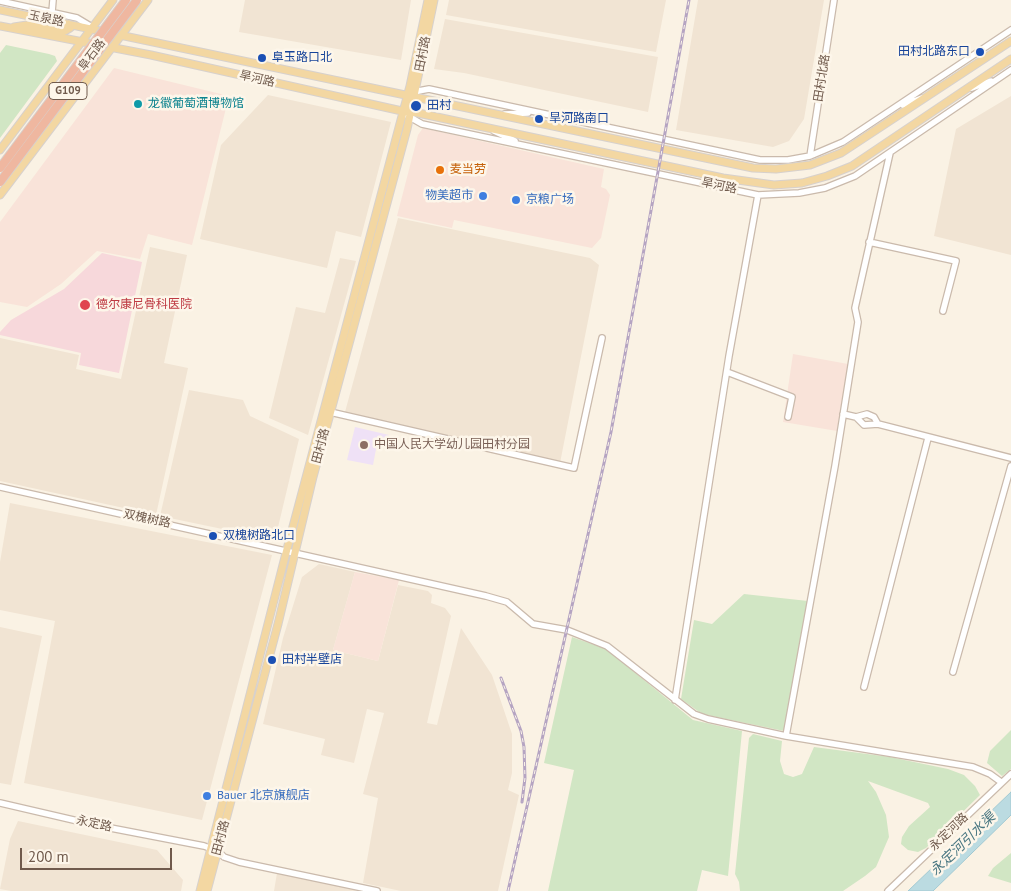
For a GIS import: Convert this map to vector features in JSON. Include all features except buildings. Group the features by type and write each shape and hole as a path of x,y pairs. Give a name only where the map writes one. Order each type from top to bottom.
{"highway":[{"name":"阜石路","path":"0,168 126,0"},
{"name":"阜石路","path":"0,182 137,0"}],"main road":[{"name":"阜石路","path":"0,150 113,0"},
{"name":"阜石路","path":"0,195 148,0"},
{"name":"田村路","path":"207,891 330,412 410,114 428,0"},
{"name":"田村路","path":"200,891 287,549 402,111 412,94 434,0"},
{"name":"玉泉路","path":"0,10 121,34"},
{"path":"3,27 27,25 63,32 70,28 68,24"},
{"name":"玉泉路","path":"3,27 112,48"},
{"name":"旱河路","path":"121,34 412,94 497,114 753,168 776,169 810,165 841,153 1011,41"},
{"name":"旱河路","path":"112,48 410,114 488,128 723,178 750,183 783,184 802,183 852,166 1011,59"}],"street":[{"path":"0,0 77,18 92,27"},
{"path":"52,12 53,0"},
{"name":"田村北路","path":"810,156 834,0"},
{"name":"旱河路","path":"412,94 429,90 760,160 788,160 810,156 843,142 1011,30"},
{"name":"旱河路","path":"410,114 422,124 758,195 799,193 825,188 855,176 1011,70"},
{"path":"965,90 1000,78"},
{"path":"891,109 933,94"},
{"path":"497,114 538,113"},
{"path":"488,128 526,146"},
{"path":"786,736 858,322 855,308 890,153"},
{"path":"675,700 727,372 758,195"},
{"path":"870,242 956,261 943,311"},
{"path":"330,412 574,468 602,338"},
{"path":"727,372 792,396 788,417"},
{"path":"843,414 856,417 867,414 874,417 878,424"},
{"path":"856,417 864,425 878,424 1011,458"},
{"path":"864,687 928,438"},
{"path":"953,672 1011,466"},
{"name":"双槐树路","path":"0,487 287,549 507,602 533,624 567,630 607,646 694,714 708,719 786,736 973,767 990,774 1001,782"},
{"name":"永定河路","path":"888,891 1011,774"},
{"name":"永定路","path":"0,803 94,825 210,847 224,857 239,862 377,891"}],"shaded area":[{"path":"245,0 411,0 401,60 239,32"},
{"path":"449,0 666,0 656,52 446,15"},
{"path":"698,0 824,0 804,119 789,141 773,147 676,130"},
{"path":"445,19 658,57 648,112 464,73 434,69"},
{"path":"114,68 229,96 192,245 148,234 140,259 97,251 61,284 27,307 0,302 0,222"},
{"path":"268,95 391,122 361,237 336,231 327,268 200,239 221,145"},
{"path":"1011,96 1011,255 934,236 956,129"},
{"name":"京粮广场","path":"423,128 604,169 601,187 606,189 610,195 601,238 592,248 454,220 452,228 397,216 418,135"},
{"path":"398,218 590,258 599,265 560,463 345,412"},
{"path":"150,247 187,255 164,363 188,368 156,515 0,481 0,338 79,355 76,369 121,379"},
{"name":"德尔康尼骨科医院","path":"102,253 142,262 119,373 79,365 81,353 0,335 0,332 11,320 64,289"},
{"path":"340,258 356,261 308,435 269,418 296,307 325,313"},
{"path":"793,354 848,364 837,431 783,422"},
{"path":"189,390 243,400 250,416 299,439 275,540 160,516"},
{"name":"中国人民大学幼儿园田村分园","path":"355,427 389,435 386,447 377,444 373,465 347,460"},
{"path":"10,503 272,555 202,820 24,783 55,621 0,610 0,562"},
{"path":"319,564 355,572 333,650 378,661 398,585 428,591 432,595 431,603 445,608 451,616 427,723 437,725 461,628 492,675 512,734 512,773 508,790 519,795 498,891 401,891 363,883 378,798 363,794 384,713 367,709 354,763 321,755 325,739 263,724 283,638 302,577"},
{"path":"355,572 399,580 378,661 333,650"},
{"path":"0,627 42,636 11,785 0,783"},
{"path":"18,821 157,850 183,880 181,891 11,891 0,889 10,839"},
{"path":"277,873 362,891 274,891"}],"green space":[{"path":"6,45 49,54 55,56 57,61 0,138 0,53"},
{"path":"744,594 808,601 784,731 702,714 681,699 694,620 712,624"},
{"path":"572,637 606,649 693,720 742,731 728,876 702,870 697,891 548,891 574,770 544,763"},
{"path":"1011,730 1011,769 1002,776 987,763 990,751"},
{"path":"753,734 782,741 780,761 784,774 793,777 802,774 814,747 890,757 948,769 964,775 975,786 980,795 926,848 918,852 908,850 901,844 902,837 909,826 930,807 928,803 868,781 876,792 886,815 889,837 876,867 843,891 740,891 739,882 735,874 749,738"},
{"path":"1011,853 1011,883 988,876 993,868"}],"water":[{"name":"永定河引水渠","path":"1011,792 1011,815 933,891 908,891"}],"railway":[{"path":"508,891 611,432 689,0"},
{"path":"501,678 521,731 524,747 525,778 522,802"}],"place":[{"name":"田村北路东口","path":"980,52"},
{"name":"阜玉路口北","path":"262,58"},
{"name":"龙徽葡萄酒博物馆","path":"138,104"},
{"name":"田村","path":"416,106"},
{"name":"旱河路南口","path":"539,119"},
{"name":"麦当劳","path":"440,170"},
{"name":"物美超市","path":"483,196"},
{"name":"京粮广场","path":"516,200"},
{"name":"德尔康尼骨科医院","path":"85,305"},
{"name":"中国人民大学幼儿园田村分园","path":"364,445"},
{"name":"双槐树路北口","path":"213,536"},
{"name":"田村半壁店","path":"272,660"},
{"name":"Bauer 北京旗舰店","path":"207,796"}]}
